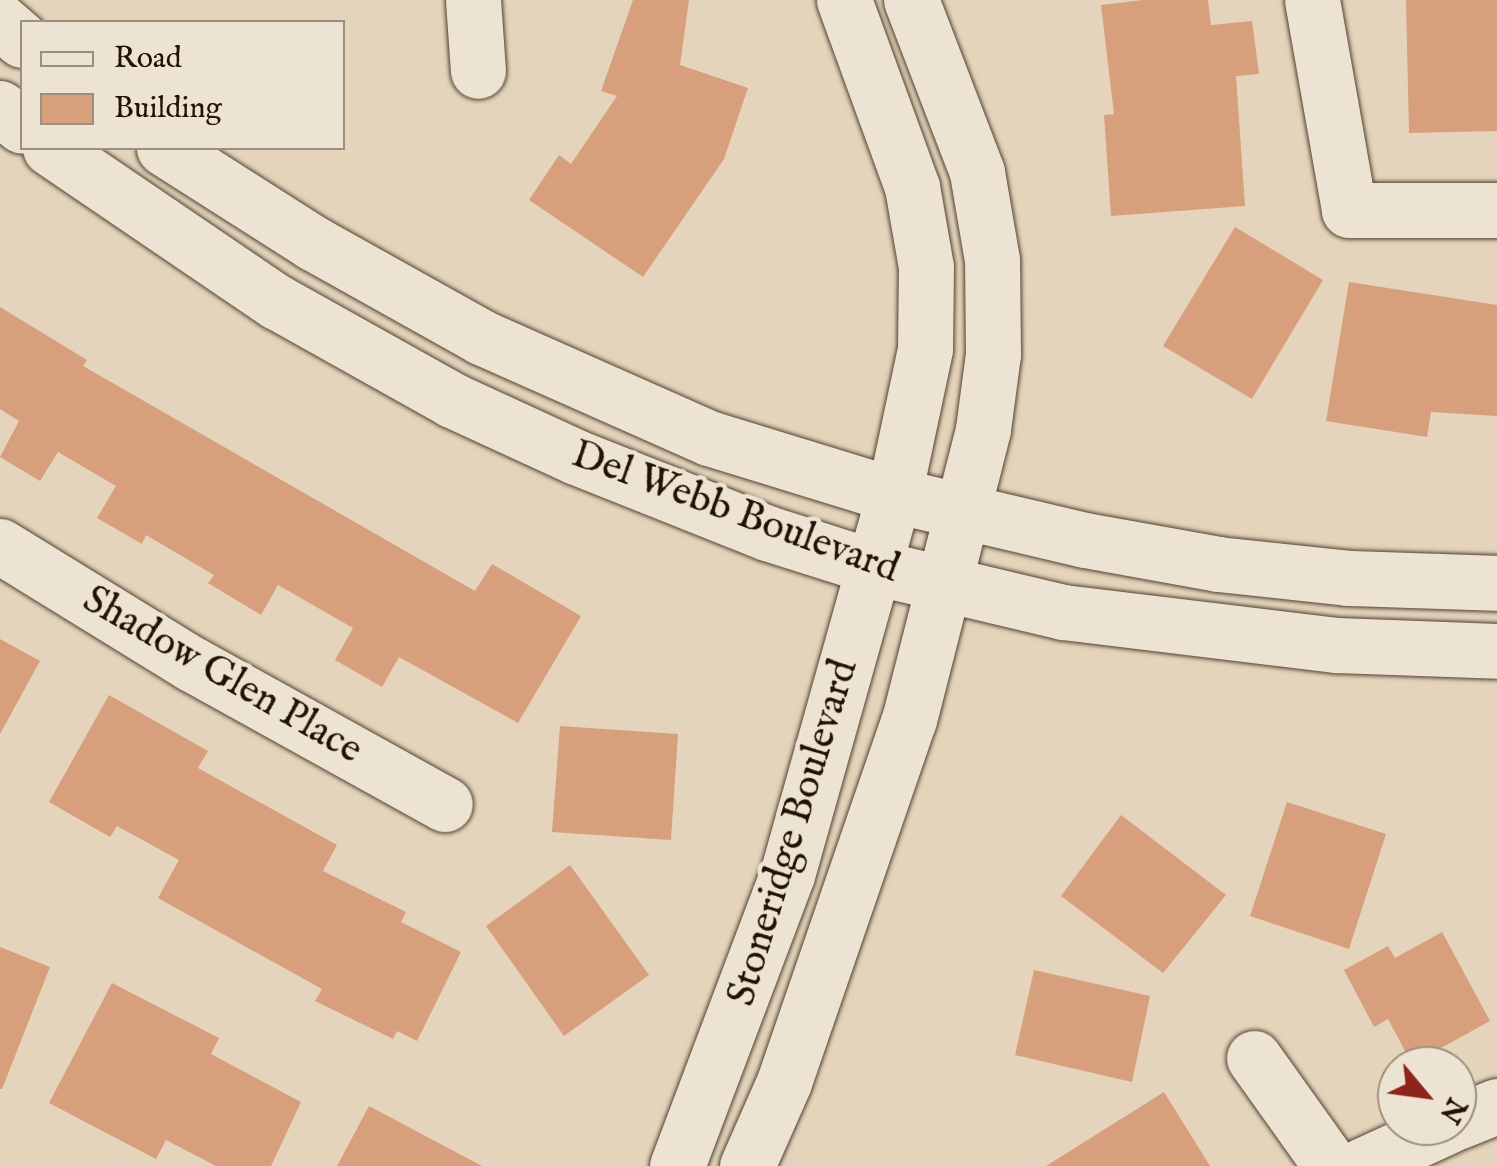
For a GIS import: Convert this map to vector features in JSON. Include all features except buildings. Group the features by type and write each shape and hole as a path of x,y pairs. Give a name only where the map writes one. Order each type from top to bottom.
{"street":[{"path":"473,0 478,71"},
{"name":"Stoneridge Boulevard","path":"677,1166 787,875 894,496 925,349 926,267 912,187 844,0"},
{"name":"Stoneridge Boulevard","path":"747,1166 784,1082 909,720 984,429 993,354 992,260 977,172 912,0"},
{"path":"1312,0 1349,210 1497,210"},
{"path":"0,20 20,38"},
{"path":"0,108 20,124"},
{"name":"Del Webb Boulevard","path":"53,150 277,302 452,400 685,502 874,568 1063,612 1206,632 1336,645 1497,652"},
{"name":"Del Webb Boulevard","path":"167,150 313,243 481,337 708,438 963,514 1218,564 1348,578 1497,583"},
{"name":"Shadow Glen Place","path":"0,546 192,664 446,804"},
{"path":"1254,1058 1332,1166"},
{"path":"1361,1166 1404,1146"}]}
